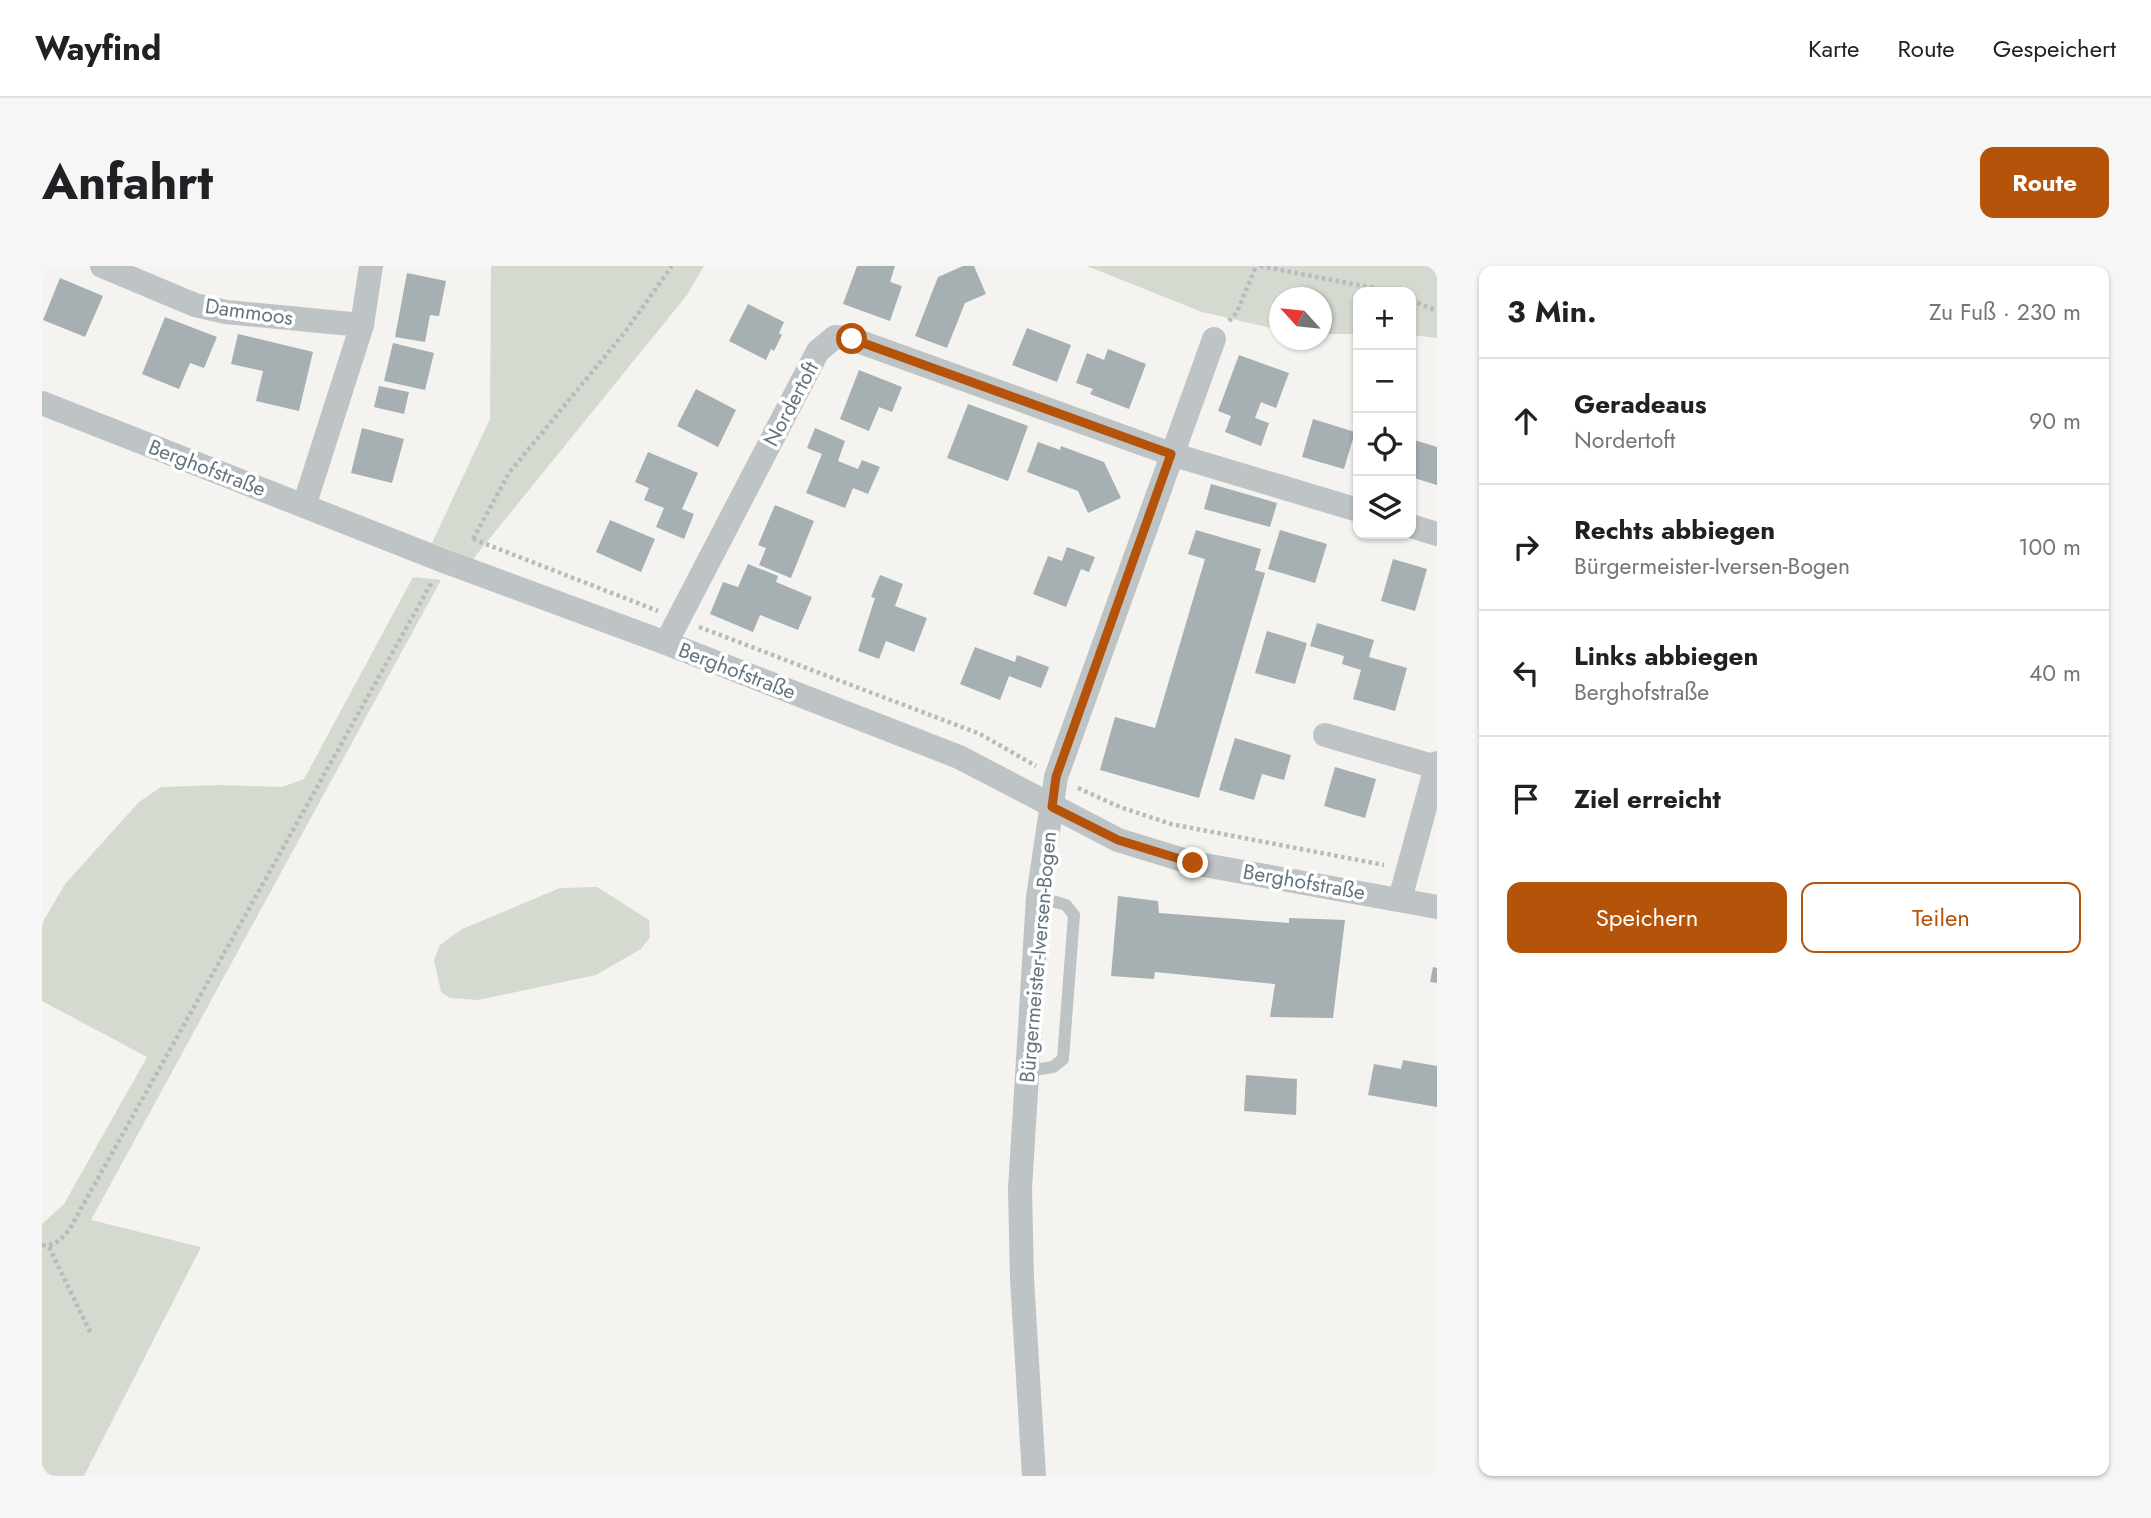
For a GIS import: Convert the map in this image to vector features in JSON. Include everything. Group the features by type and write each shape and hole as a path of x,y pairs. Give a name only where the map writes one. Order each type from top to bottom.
{"street":[{"name":"Dammoos","path":"102,266 195,305 226,312 362,326"},
{"path":"304,506 362,326 371,266"},
{"name":"Nordertoft","path":"666,643 818,351 835,337 852,339 1171,454"},
{"name":"Bürgermeister-Iversen-Bogen","path":"1034,1476 1022,1279 1020,1189 1038,897 1056,777 1214,339"},
{"name":"Berghofstraße","path":"42,404 959,757 1118,840 1193,863 1437,907"},
{"path":"1171,454 1353,509"},
{"path":"1416,528 1437,534"},
{"path":"1325,736 1437,765 1400,899"}],"lane":[{"path":"1028,1071 1053,1067 1063,1059 1074,915 1066,905 1038,897"}],"path":[{"path":"42,1245 49,1247 69,1230 451,563 473,539 509,473 625,332 672,266"},
{"path":"1214,339 1237,312 1258,266 1368,287"},
{"path":"1416,302 1437,311"},
{"path":"473,539 981,734 1056,777 1120,807 1171,824 1408,870"},
{"path":"49,1247 91,1335"}],"shaded area":[{"path":"491,266 704,266 687,295 473,559 432,543 490,419"},
{"path":"1087,266 1437,266 1437,338 1416,336 1416,287 1353,287 1353,334 1332,334 1332,287 1269,287 1269,328 1202,312"},
{"path":"413,577 441,580 91,1220 201,1247 84,1476 42,1476 42,1224 64,1204 147,1057 42,1001 44,920 65,884 139,802 161,787 282,787 304,779"},
{"path":"597,887 649,920 650,937 641,949 596,975 478,1000 450,998 441,992 434,960 440,945 462,929 560,888"}],"building":[{"path":"857,266 895,266 890,282 902,286 890,321 843,304"},
{"path":"963,266 974,266 986,294 965,303 947,348 915,336 938,277"},
{"path":"407,273 446,281 439,316 430,315 425,342 395,337"},
{"path":"60,278 103,296 85,337 43,320"},
{"path":"748,304 784,322 779,333 782,335 766,360 729,341"},
{"path":"165,317 217,337 204,368 190,363 179,389 142,374"},
{"path":"1027,328 1071,345 1057,382 1012,365"},
{"path":"238,334 313,352 299,411 256,401 263,371 231,364"},
{"path":"393,343 434,353 425,390 384,381"},
{"path":"1108,349 1146,364 1129,409 1090,394 1093,389 1076,383 1087,353 1104,360"},
{"path":"1239,355 1289,373 1276,408 1261,402 1255,418 1269,423 1261,446 1225,432 1231,416 1218,411"},
{"path":"859,370 902,387 892,412 879,407 869,431 840,419"},
{"path":"379,386 409,392 404,414 374,407"},
{"path":"696,389 736,410 718,447 677,426"},
{"path":"968,404 1028,426 1008,481 947,458"},
{"path":"1313,419 1353,431 1344,469 1302,457"},
{"path":"362,428 404,439 392,483 351,473"},
{"path":"815,428 845,441 838,461 858,469 862,460 880,467 868,494 853,488 845,508 806,493 822,454 807,448"},
{"path":"1416,441 1437,447 1437,485 1416,479"},
{"path":"1038,442 1060,450 1061,446 1104,462 1121,498 1088,513 1078,491 1027,472"},
{"path":"648,452 698,473 682,509 694,514 684,539 656,527 664,508 644,500 649,488 635,482"},
{"path":"1211,484 1277,503 1270,527 1204,509"},
{"path":"775,505 814,521 791,578 759,565 766,548 758,545"},
{"path":"610,520 655,539 641,572 596,552"},
{"path":"1196,530 1261,549 1255,570 1265,573 1199,798 1100,770 1115,717 1155,728 1205,559 1188,554"},
{"path":"1280,530 1327,544 1315,583 1268,569"},
{"path":"1067,547 1095,557 1089,572 1081,569 1066,607 1033,594 1048,556 1062,561"},
{"path":"1393,559 1427,569 1415,611 1381,601"},
{"path":"748,564 778,576 776,582 812,597 798,630 760,615 753,632 710,614 723,582 738,587"},
{"path":"880,575 903,584 895,606 927,618 914,652 886,641 879,659 858,651 875,598 871,597"},
{"path":"1317,623 1374,640 1369,657 1407,668 1395,711 1353,699 1361,670 1342,664 1344,656 1310,646"},
{"path":"1267,631 1307,643 1295,684 1255,673"},
{"path":"975,647 1015,662 1017,655 1049,667 1041,688 1009,676 1000,700 960,684"},
{"path":"1235,738 1291,755 1284,780 1262,774 1254,800 1219,790"},
{"path":"1335,767 1376,779 1365,818 1324,806"},
{"path":"1118,896 1158,901 1159,913 1289,923 1289,918 1345,920 1333,1018 1270,1017 1275,984 1155,972 1154,979 1111,976"},
{"path":"1433,967 1437,968 1437,983 1430,982"},
{"path":"1403,1060 1437,1066 1437,1107 1368,1095 1374,1064 1401,1069"},
{"path":"1246,1075 1297,1079 1296,1115 1244,1111"}],"route":[{"path":"852,339 1171,454 1056,777 1052,807 1118,840 1193,863"}]}
